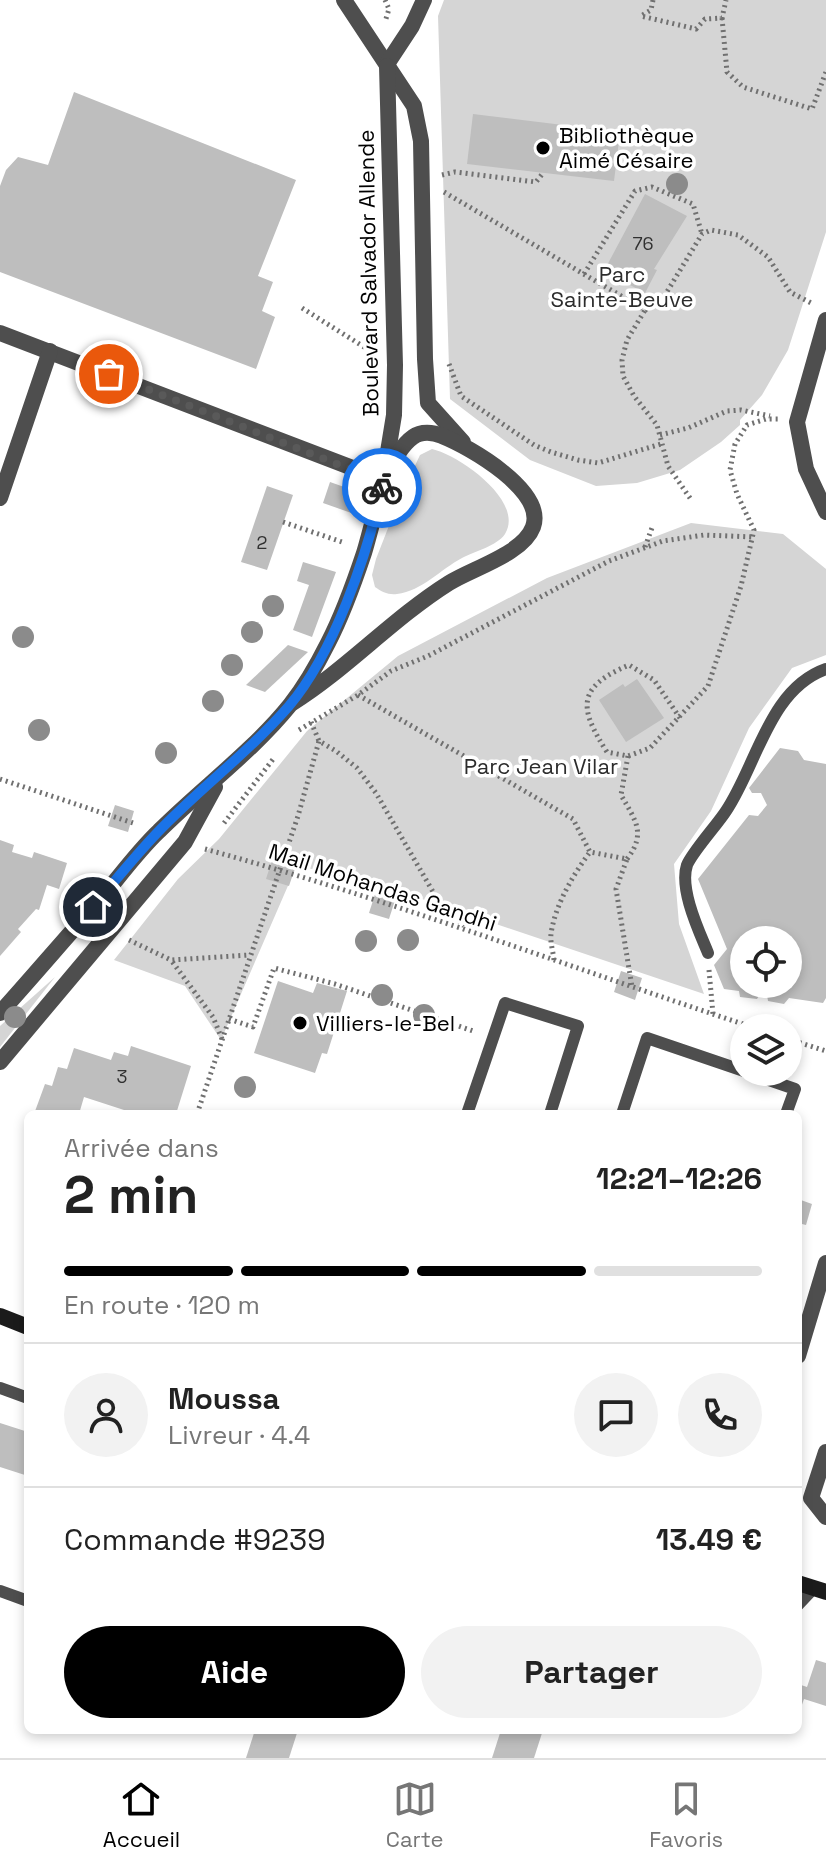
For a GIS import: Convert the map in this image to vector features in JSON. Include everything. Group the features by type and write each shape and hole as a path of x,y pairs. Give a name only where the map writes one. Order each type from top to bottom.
{"main road":[{"path":"0,1316 24,1325"}],"street":[{"path":"291,704 322,685 389,625 425,599 468,572 513,551 526,540 535,517 533,505 524,491 467,446 428,403 421,141 414,106 344,0"},
{"path":"387,64 412,26 424,0"},
{"name":"Boulevard Salvador Allende","path":"384,480 394,415 395,357 387,64"},
{"path":"826,320 797,422 806,469 826,511"},
{"path":"0,333 384,480"},
{"path":"0,498 50,351"},
{"path":"0,1013 158,832 221,775 291,704 329,642 365,549 384,480 404,446 422,433 435,434 467,446"},
{"path":"0,1062 185,842 221,775"},
{"path":"802,1343 826,1263"},
{"path":"826,1452 811,1498 826,1517"}],"lane":[{"path":"708,953 688,901 687,866 729,808 759,744 783,703 812,674 826,669"},
{"path":"468,1110 505,1003 578,1026 551,1110"},
{"path":"623,1110 647,1038 730,1067"},
{"path":"786,1086 795,1089 787,1110"},
{"path":"0,1388 24,1397"},
{"path":"0,1591 24,1600"}],"path":[{"path":"653,0 651,10 641,16 696,29 705,19 722,18"},
{"path":"726,0 722,18 727,72 743,87 812,109 826,72"},
{"path":"422,180 455,172 536,182 543,173"},
{"path":"422,180 645,310"},
{"path":"584,274 635,191 652,187 693,204 702,234"},
{"path":"692,501 668,466 657,425 623,376 622,360 627,340 645,310 662,300 702,234 711,230 738,235 768,257 790,292 826,311"},
{"path":"302,308 375,353 395,357"},
{"path":"425,359 448,364 461,396 534,445 551,452 598,463 661,444"},
{"path":"660,435 688,428 727,411 741,410 797,422"},
{"path":"680,718 654,680 629,665 603,676 589,691 587,705 593,730 607,752 628,756 650,748 680,718 708,686 741,586 754,530 737,494 730,470 735,444 747,425 778,419"},
{"path":"283,522 365,549"},
{"path":"645,548 653,525"},
{"path":"293,735 391,671 428,656 609,561 663,541 704,535 753,537"},
{"path":"358,695 573,819 590,852"},
{"path":"311,722 319,741 357,768 376,793 436,897 466,928"},
{"path":"198,1110 298,816 319,741"},
{"path":"628,756 621,795 637,825 637,845 627,859 616,889 632,988"},
{"path":"221,826 275,757"},
{"path":"0,779 158,832"},
{"path":"203,849 212,837"},
{"name":"Mail Mohandas Gandhi","path":"185,842 466,928 730,1020"},
{"path":"590,852 627,859"},
{"path":"554,960 550,935 560,904 577,869 590,852"},
{"path":"708,953 713,1014"},
{"path":"222,1040 213,1017 171,960 250,955"},
{"path":"229,1019 253,1027 274,968 335,984 493,1038"},
{"path":"802,1043 826,1051"}],"green space":[{"name":"Parc Sainte-Beuve","path":"444,0 826,0 826,232 788,350 762,395 740,420 740,425 680,470 637,483 596,486 530,460 450,399 438,16"},
{"path":"432,449 458,460 498,494 509,521 505,534 497,542 462,558 415,589 397,594 385,593 375,587 372,575 376,559 420,455"},
{"name":"Parc Jean Vilar","path":"691,523 783,534 826,569 826,655 792,668 749,728 711,811 674,864 679,924 704,994 419,898 297,865 221,1040 185,986 114,960 178,879 219,839 307,731 398,656 547,578"},
{"path":"55,977 0,1047 0,1026"}],"building":[{"path":"74,92 296,180 258,276 273,282 262,311 275,317 256,369 0,272 0,186 6,170 18,157 48,165"},
{"name":"Bibliothèque Aimé Césaire","path":"473,114 620,132 614,181 467,164"},
{"path":"645,194 687,216 654,269 657,270 645,293 604,271"},
{"path":"330,482 364,494 357,515 323,503"},
{"path":"267,486 293,495 267,570 241,562"},
{"path":"303,562 336,572 312,637 293,630 309,585 297,581"},
{"path":"288,645 308,652 265,692 246,685"},
{"path":"637,679 664,718 626,742 599,700"},
{"path":"780,748 798,751 804,760 826,764 826,998 823,1003 789,998 802,998 802,926 730,926 730,990 724,989 714,965 727,949 698,879 749,815 758,816 767,805 761,793 752,793 749,788"},
{"path":"115,805 134,811 128,832 108,826"},
{"path":"0,840 14,845 12,852 32,858 34,852 67,863 59,889 47,885 39,910 36,909 18,929 21,932 0,956"},
{"path":"273,857 296,865 289,886 266,879"},
{"path":"376,891 396,897 389,919 369,913"},
{"path":"621,971 642,978 635,1000 614,992"},
{"name":"Villiers-le-Bel","path":"278,981 313,993 317,983 347,991 327,1054 322,1053 315,1073 254,1053"},
{"path":"768,998 789,998 784,1004 768,1001"},
{"path":"131,1046 191,1066 177,1110 124,1110 84,1097 80,1110 35,1110 45,1084 52,1086 58,1067 67,1069 74,1048 111,1060 114,1052 128,1056"},
{"path":"802,1200 812,1204 806,1225 802,1224"},
{"path":"0,1423 24,1431 24,1475 0,1467"},
{"path":"816,1660 826,1663 826,1706 804,1699 802,1705 802,1685 807,1687"},
{"path":"254,1734 297,1734 289,1758 246,1758"},
{"path":"500,1734 542,1734 534,1758 492,1758"}],"way so far":[{"path":"109,374 384,480 382,488"}],"place":[{"name":"Bibliothèque Aimé Césaire","path":"543,148"},
{"name":"Villiers-le-Bel","path":"300,1023"}],"route":[{"path":"93,907 158,832 221,775 291,704 329,642 363,556 382,488"}]}
